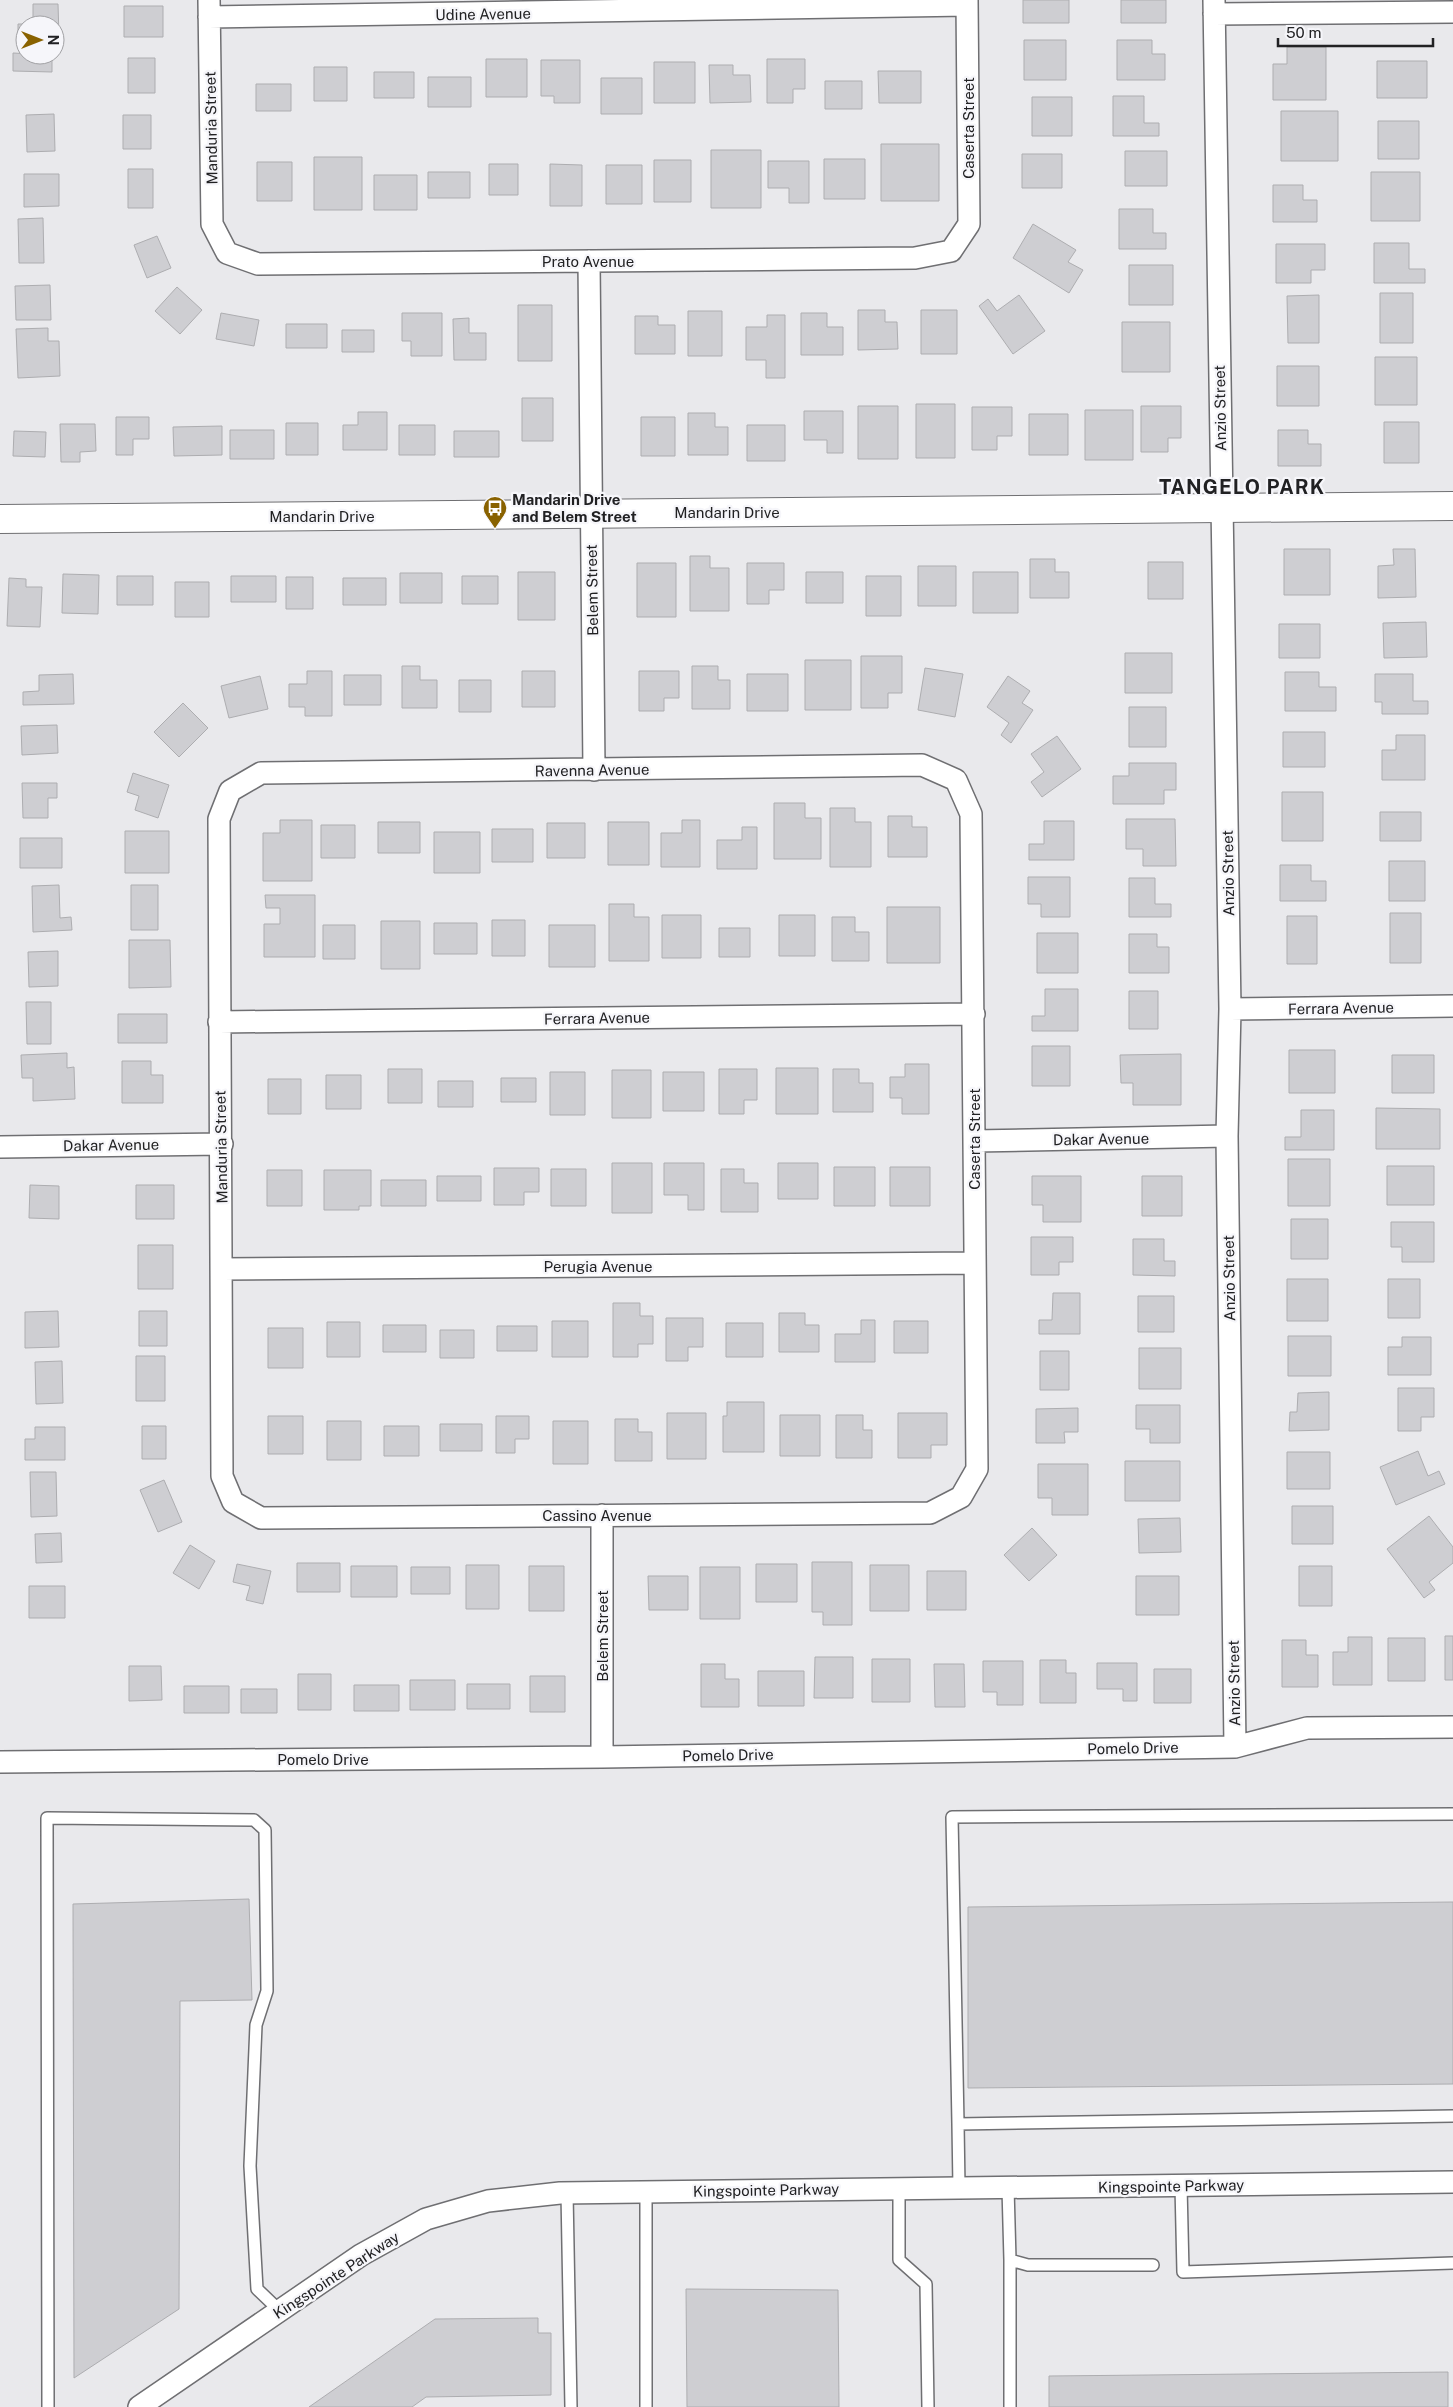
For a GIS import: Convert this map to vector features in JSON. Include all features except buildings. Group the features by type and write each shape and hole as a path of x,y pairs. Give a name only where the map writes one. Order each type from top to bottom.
{"street":[{"name":"Udine Avenue","path":"209,8 967,3"},
{"name":"Caserta Street","path":"950,250 969,224 967,3"},
{"path":"1214,7 1453,12"},
{"name":"Anzio Street","path":"1214,7 1230,1009 1227,1136 1235,1747"},
{"name":"Manduria Street","path":"209,8 212,224 227,253"},
{"name":"Prato Avenue","path":"227,253 258,264 915,258 950,250"},
{"name":"Belem Street","path":"589,261 594,770"},
{"name":"Mandarin Drive","path":"0,519 1453,506"},
{"name":"Ravenna Avenue","path":"230,791 261,772 594,770 922,765 956,780"},
{"name":"Caserta Street","path":"956,780 971,814 974,1014 976,1468 961,1497"},
{"name":"Manduria Street","path":"230,791 220,819 220,1022 222,1476 232,1502"},
{"name":"Ferrara Avenue","path":"1230,1009 1453,1006"},
{"name":"Ferrara Avenue","path":"220,1022 974,1014"},
{"name":"Dakar Avenue","path":"974,1141 1227,1136"},
{"name":"Dakar Avenue","path":"0,1147 222,1144"},
{"name":"Perugia Avenue","path":"222,1268 974,1263"},
{"name":"Cassino Avenue","path":"232,1502 261,1518 602,1516 930,1513 961,1497"},
{"name":"Belem Street","path":"602,1516 602,1757"},
{"name":"Pomelo Drive","path":"0,1762 602,1757 1235,1747 1307,1728 1453,1727"},
{"name":"Kingspointe Parkway","path":"139,2407 361,2255 426,2219 488,2201 567,2193 1453,2182"}],"lane":[{"path":"960,2188 952,1818 1453,1814"},
{"path":"48,2407 47,1818 254,1820 265,1830 267,1990 256,2025 250,2166 257,2289 280,2311"},
{"path":"958,2124 1453,2116"},
{"path":"1181,2186 1183,2272 1453,2263"},
{"path":"1008,2188 1010,2407"},
{"path":"899,2189 899,2260 926,2284 928,2407"},
{"path":"646,2192 646,2407"},
{"path":"567,2193 571,2407"},
{"path":"1010,2260 1028,2265 1152,2265"}],"place":[{"name":"Mandarin Drive and Belem Street","path":"495,529"}],"district":[{"name":"TANGELO PARK","path":"1242,487"}]}
